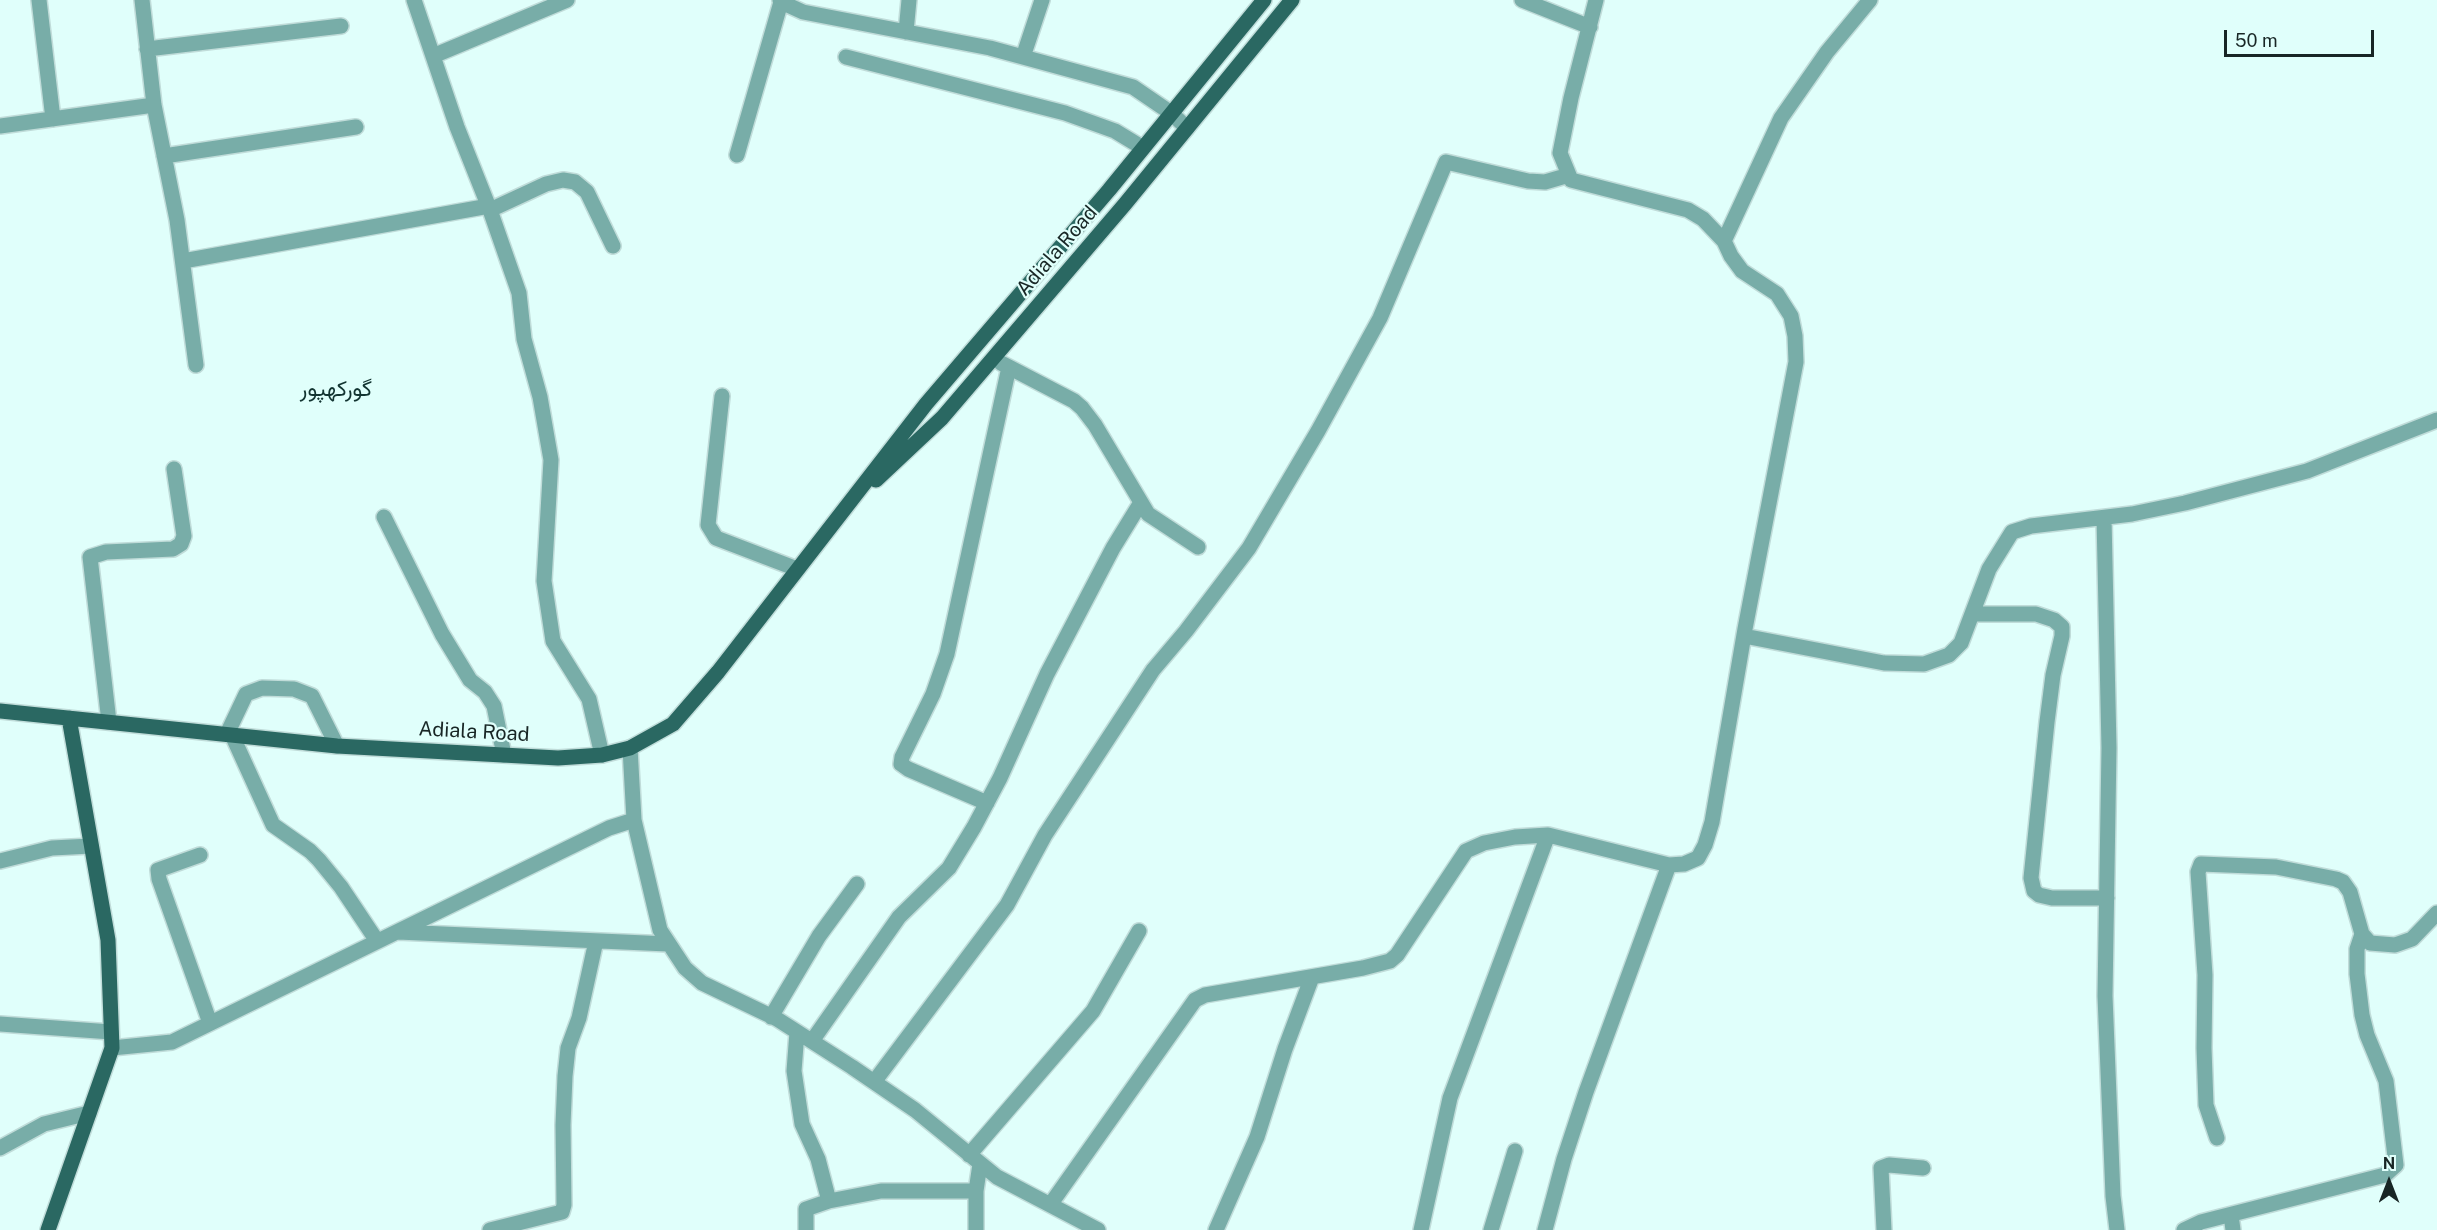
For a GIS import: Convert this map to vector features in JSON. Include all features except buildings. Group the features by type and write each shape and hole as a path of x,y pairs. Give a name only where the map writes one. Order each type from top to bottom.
{"main road":[{"name":"Adiala Road","path":"0,711 337,746 558,758 602,755 630,748 673,724 718,672 926,404 1143,148 1264,0"},
{"name":"Adiala Road","path":"838,515 942,418 1118,213 1292,0"},
{"path":"48,1230 111,1048 108,940 69,718"}],"street":[{"path":"39,0 53,119"},
{"path":"142,0 154,105 177,220 196,365"},
{"path":"414,0 457,127 519,293 524,339 540,397 551,460 544,581 553,641 589,699 602,755"},
{"path":"433,56 567,0"},
{"path":"906,32 909,0"},
{"path":"1023,57 1042,0"},
{"path":"1522,0 1590,27"},
{"path":"1050,1205 1195,1000 1205,995 1363,968 1390,961 1397,955 1466,851 1484,843 1515,837 1548,835 1670,865 1684,864 1698,858 1706,845 1797,349 1791,316 1782,302 1766,285 1742,271 1724,241 1703,219 1688,210 1571,180 1560,153 1570,98 1596,0"},
{"path":"1724,241 1781,118 1827,52 1870,0"},
{"path":"737,155 781,1 803,12 990,48 1133,87 1171,113 1187,128"},
{"path":"147,49 340,26"},
{"path":"846,57 1065,113 1115,131 1143,148"},
{"path":"0,126 154,105"},
{"path":"164,156 356,127"},
{"path":"874,1082 1007,905 1045,835 1153,670 1186,631 1249,548 1318,431 1380,318 1446,162 1528,181 1545,182 1569,175"},
{"path":"183,261 489,208 546,184 563,180 575,182 587,192 613,246"},
{"path":"993,358 1074,401 1082,408 1095,425 1148,514 1198,547"},
{"path":"987,803 901,764 902,757 933,694 947,654 1009,367"},
{"path":"722,396 708,525 716,538 797,569"},
{"path":"1744,636 1884,663 1924,664 1949,655 1961,643 1989,569 2012,532 2031,526 2104,518 2185,503 2307,471 2437,420"},
{"path":"109,722 90,557 106,552 173,549 181,544 184,536 174,469"},
{"path":"812,1041 899,917 949,868 987,803 1047,674 1113,548 1140,504"},
{"path":"384,517 442,634 470,680 485,692 494,706 504,755"},
{"path":"2104,518 2109,748 2104,996 2113,1196 2117,1230"},
{"path":"1972,614 2036,614 2054,620 2062,627 2047,722 2031,878 2034,891 2039,895 2052,898 2107,898"},
{"path":"337,746 312,696 294,689 262,688 246,694 230,735 273,825 319,860 341,887 377,941"},
{"path":"630,748 634,820 660,930 685,968 702,983 771,1017 874,1082 915,1110 997,1177 1098,1230"},
{"path":"111,1048 172,1042 609,828 634,820"},
{"path":"1421,1230 1450,1098 1548,835"},
{"path":"0,861 52,848 91,846"},
{"path":"200,855 158,870 159,879 210,1023"},
{"path":"2184,1230 2201,1222 2232,1222 2385,1175 2396,1165 2386,1081 2361,1015 2357,949 2361,934 2350,892 2343,882 2276,867 2201,864 2198,868 2205,975 2206,1105 2217,1138"},
{"path":"1545,1230 1564,1159 1586,1092 1670,865"},
{"path":"771,1017 819,936 857,884"},
{"path":"2361,934 2370,943 2395,945 2412,939 2437,913"},
{"path":"975,1230 975,1159 1093,1011 1139,931"},
{"path":"395,932 668,944"},
{"path":"490,1230 562,1212 564,1205 563,1125 568,1048 579,1018 596,941"},
{"path":"1216,1230 1257,1137 1285,1049 1312,977"},
{"path":"0,1024 111,1032"},
{"path":"797,1032 794,1071 802,1124 818,1159 829,1201"},
{"path":"0,1148 45,1124 89,1113"},
{"path":"1491,1230 1515,1150"},
{"path":"1884,1230 1881,1168 1889,1165 1923,1168"},
{"path":"806,1230 806,1209 829,1201 881,1191 976,1191"}],"district":[{"name":"گورکھپور","path":"336,389"}]}
